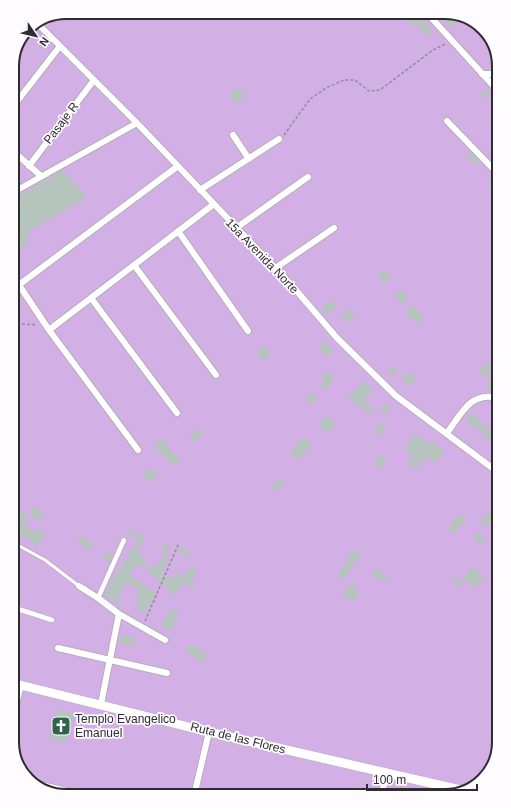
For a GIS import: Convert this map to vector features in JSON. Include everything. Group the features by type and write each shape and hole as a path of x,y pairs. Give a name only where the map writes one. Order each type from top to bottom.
{"main road":[{"name":"Ruta de las Flores","path":"19,685 209,732 453,788"}],"street":[{"path":"432,19 492,85"},
{"name":"15a Avenida Norte","path":"41,27 137,123 295,290 337,338 396,396 492,468"},
{"path":"19,99 60,46"},
{"path":"482,74 492,74"},
{"name":"Pasaje R","path":"29,166 94,80"},
{"path":"447,121 492,168"},
{"path":"19,189 137,123"},
{"path":"233,136 249,159"},
{"path":"200,190 279,139"},
{"path":"19,157 41,176"},
{"path":"138,450 49,330 19,285 178,166"},
{"path":"236,228 308,177"},
{"path":"49,330 214,204"},
{"path":"274,268 334,228"},
{"path":"178,232 248,331"},
{"path":"134,265 216,375"},
{"path":"91,298 177,413"},
{"path":"447,433 472,402 480,396 492,397"},
{"path":"98,598 124,540"},
{"path":"79,586 119,614 165,640"},
{"path":"19,609 52,620"},
{"path":"101,704 119,614"},
{"path":"58,648 167,672"},
{"path":"196,789 209,732"},
{"path":"383,789 387,774"}],"lane":[{"path":"19,546 45,560 79,586"}],"path":[{"path":"279,139 310,99 328,87 344,80 354,80 369,91 380,90 433,50 451,41"},
{"path":"19,324 45,324"},
{"path":"142,626 180,543"}],"shaded area":[{"path":"448,19 471,27 480,35 487,45 492,66 492,748 486,765 478,775 466,784 451,789 63,789 40,781 31,773 24,763 19,742 19,63 23,48 33,33 40,27 57,20"}],"building":[{"path":"406,19 420,19 433,31 426,36 415,23 411,26"},
{"path":"444,19 458,21 451,27"},
{"path":"238,88 245,96 236,103 229,95"},
{"path":"486,89 490,94 485,100 480,94"},
{"path":"492,116 492,124 488,119"},
{"path":"471,153 479,160 474,165 467,157"},
{"path":"63,170 87,197 28,232 26,244 19,249 19,196"},
{"path":"492,178 492,189 487,184"},
{"path":"387,270 392,278 382,283 378,275"},
{"path":"401,290 409,296 402,304 395,297"},
{"path":"332,300 337,306 326,315 321,309"},
{"path":"411,305 424,316 417,324 405,313"},
{"path":"348,308 355,315 348,322 341,315"},
{"path":"325,341 333,351 326,357 318,347"},
{"path":"264,346 272,352 265,361 257,356"},
{"path":"484,363 491,366 488,377 480,374"},
{"path":"393,365 398,371 393,376 388,370"},
{"path":"327,371 335,378 326,390 320,385 325,380 322,377"},
{"path":"410,372 416,379 409,386 402,378"},
{"path":"489,378 492,379 492,391 486,389"},
{"path":"365,381 374,391 364,400 373,409 368,414 359,403 356,405 348,397"},
{"path":"310,393 317,397 311,405 305,400"},
{"path":"385,403 391,410 385,414 380,408"},
{"path":"472,412 485,428 488,425 491,429 488,432 492,437 492,442 491,443 475,425 472,428 465,418"},
{"path":"327,416 335,423 327,433 319,425"},
{"path":"381,422 386,427 378,436 373,431"},
{"path":"198,428 203,433 194,442 189,437"},
{"path":"416,434 429,444 432,441 444,451 435,463 426,456 416,470 407,463 413,455 404,449"},
{"path":"304,437 312,444 299,460 290,453"},
{"path":"161,439 180,461 175,467 154,447"},
{"path":"381,455 386,461 379,469 373,464"},
{"path":"154,469 158,474 148,482 142,475 148,470 149,472"},
{"path":"279,478 284,483 277,491 272,486"},
{"path":"34,506 40,509 38,512 44,515 40,521 29,515"},
{"path":"492,509 492,520 486,526 480,520"},
{"path":"19,511 29,517 23,524 36,533 38,529 45,533 38,546 30,543 32,540 19,533"},
{"path":"461,514 467,519 453,533 447,528"},
{"path":"126,530 141,536 143,533 145,534 138,553 146,557 144,568 137,563 129,575 156,594 144,613 136,607 140,601 136,598 140,591 127,582 118,595 123,598 120,603 103,595 138,541 126,532"},
{"path":"478,532 485,538 480,544 473,538"},
{"path":"81,536 93,544 89,550 77,543"},
{"path":"166,543 171,548 166,554 161,550"},
{"path":"182,546 190,554 186,558 178,550"},
{"path":"353,549 361,556 342,579 337,576 351,556 349,554"},
{"path":"106,552 113,556 110,563 102,557"},
{"path":"164,554 170,558 161,572 173,580 177,573 182,577 192,566 198,571 191,579 196,584 191,588 185,581 174,595 165,588 167,586 146,570 151,564 155,567"},
{"path":"471,567 484,577 475,588 463,578"},
{"path":"376,568 388,577 383,582 372,574"},
{"path":"456,577 463,582 460,587 453,583"},
{"path":"352,582 357,585 353,590 359,594 353,601 348,597 346,600 341,597"},
{"path":"172,608 179,612 174,620 176,622 170,631 161,625"},
{"path":"119,635 135,638 133,646 118,642"},
{"path":"191,644 207,655 202,662 186,651"},
{"name":"Templo Evangelico Emanuel","path":"58,709 74,714 65,743 49,738"}],"place":[{"name":"Templo Evangelico Emanuel","path":"61,726"}]}
